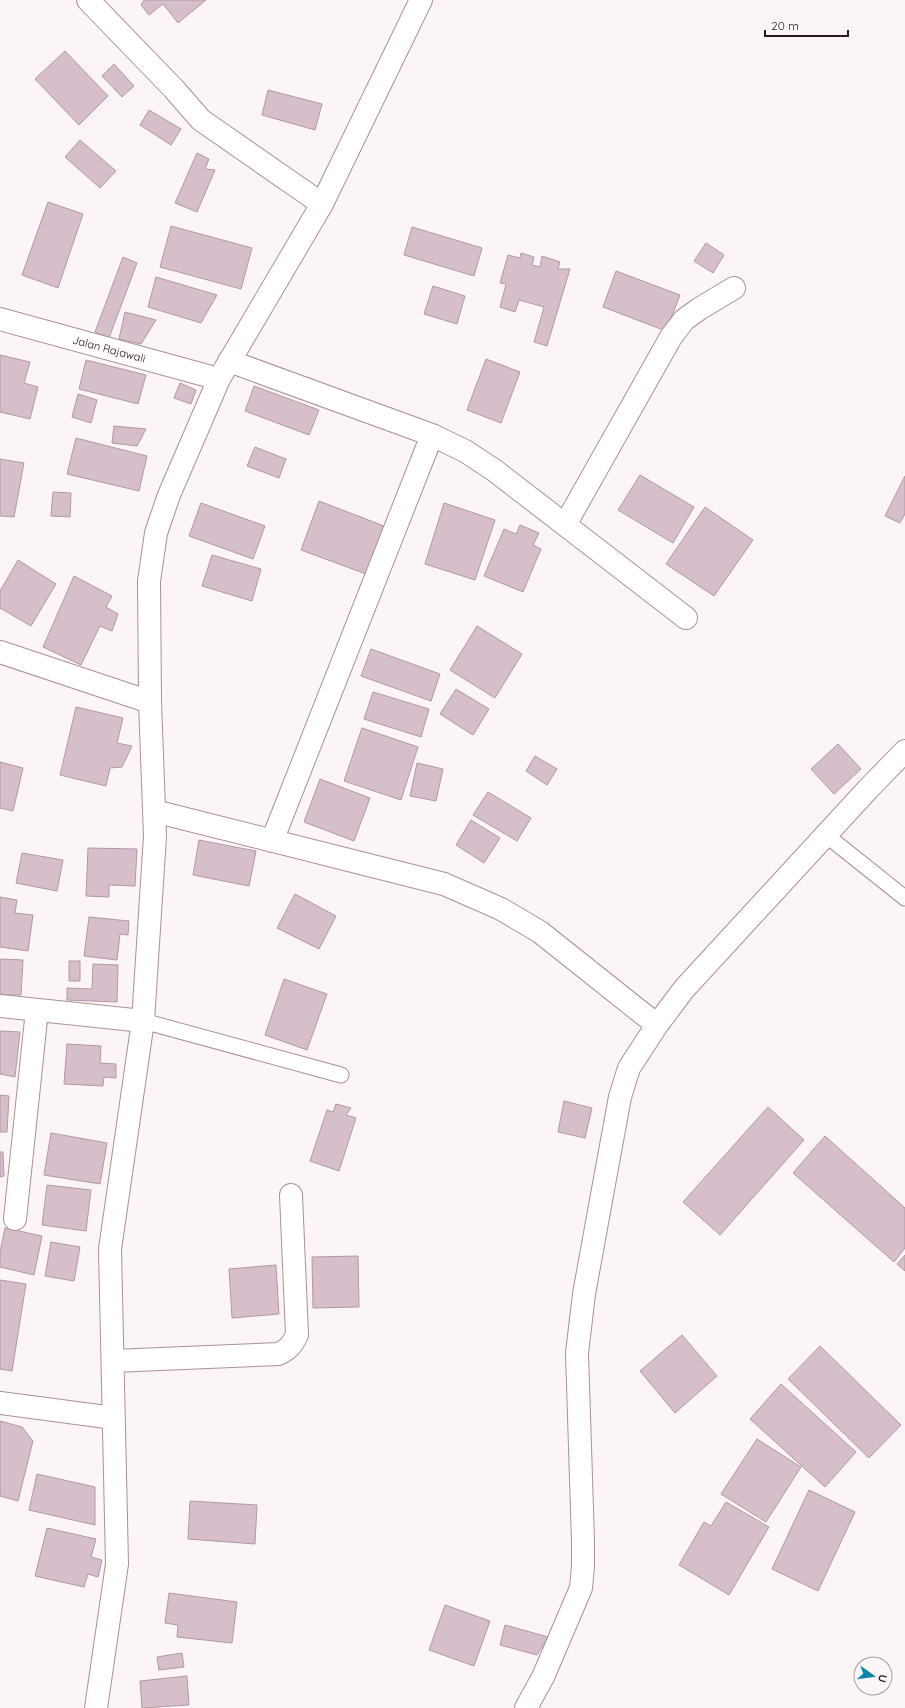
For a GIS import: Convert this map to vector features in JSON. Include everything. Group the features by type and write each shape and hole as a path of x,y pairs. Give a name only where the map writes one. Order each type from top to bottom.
{"street":[{"path":"88,0 174,89 201,120 322,204"},
{"path":"96,1708 117,1564 110,1249 143,1021 155,836 150,702 149,581 156,533 169,495 224,370 322,204 421,0"},
{"path":"565,525 671,337 684,320 734,288"},
{"name":"Jalan Rajawali","path":"0,319 224,370 432,435 465,451 494,470 686,618"},
{"path":"272,841 432,435"},
{"path":"0,652 150,702"},
{"path":"526,1708 543,1677 581,1588 583,1541 577,1353 581,1315 620,1097 629,1068 657,1025 684,989 905,751"},
{"path":"154,811 444,884 501,909 540,932 657,1025"},
{"path":"0,1006 143,1021"},
{"path":"15,1219 37,1010"},
{"path":"113,1361 278,1354 286,1351 292,1345 297,1335 291,1195"},
{"path":"0,1403 114,1418"}],"lane":[{"path":"826,835 905,898"},
{"path":"143,1021 341,1075"}],"building":[{"path":"144,0 206,0 178,23 163,4 149,15 141,5"},
{"path":"65,51 108,96 79,125 35,79"},
{"path":"114,64 134,86 122,97 102,76"},
{"path":"268,90 322,104 315,130 262,115"},
{"path":"149,110 181,129 171,145 140,125"},
{"path":"80,140 116,171 100,188 65,157"},
{"path":"197,153 209,159 205,169 215,170 197,212 175,203"},
{"path":"48,202 83,214 58,288 22,275"},
{"path":"171,226 252,248 241,289 160,267"},
{"path":"412,227 482,248 474,276 404,255"},
{"path":"706,243 724,255 713,273 694,261"},
{"path":"521,253 534,257 532,265 540,267 542,256 560,262 558,269 570,269 547,346 534,342 544,307 519,300 515,312 500,307 506,284 500,283 508,255 520,258"},
{"path":"123,257 137,263 109,338 95,332"},
{"path":"616,271 680,295 666,331 603,307"},
{"path":"156,277 217,295 201,323 148,307"},
{"path":"433,286 465,296 457,324 424,314"},
{"path":"125,312 156,320 141,344 119,339"},
{"path":"0,355 30,362 24,383 38,387 30,419 0,412"},
{"path":"486,359 520,372 501,423 467,410"},
{"path":"86,360 146,375 138,404 79,389"},
{"path":"180,383 196,390 191,404 174,398"},
{"path":"254,386 319,410 309,435 245,411"},
{"path":"78,394 97,400 91,423 72,417"},
{"path":"114,426 146,429 137,446 112,443"},
{"path":"76,438 147,456 139,491 67,474"},
{"path":"255,447 286,459 279,478 247,466"},
{"path":"0,459 24,463 14,517 0,516"},
{"path":"640,475 694,507 673,543 618,510"},
{"path":"905,476 905,514 900,523 885,516"},
{"path":"53,492 71,493 70,517 51,516"},
{"path":"319,501 384,526 366,574 301,550"},
{"path":"201,503 265,526 253,559 189,536"},
{"path":"444,503 495,520 475,580 425,564"},
{"path":"705,507 753,540 714,596 666,564"},
{"path":"520,525 539,533 533,545 541,549 523,592 484,576 504,529 516,534"},
{"path":"212,555 261,569 252,601 202,586"},
{"path":"18,560 56,584 31,626 0,608 0,591"},
{"path":"74,576 112,596 106,607 118,614 112,631 100,626 81,665 43,647"},
{"path":"477,626 522,654 495,698 450,670"},
{"path":"371,649 440,674 431,701 361,676"},
{"path":"456,689 489,709 473,735 440,714"},
{"path":"373,692 429,709 421,737 364,719"},
{"path":"76,707 123,718 117,743 132,746 122,767 110,768 106,786 60,775"},
{"path":"362,728 418,747 401,800 344,781"},
{"path":"838,744 861,769 834,794 811,769"},
{"path":"535,756 557,769 547,785 526,771"},
{"path":"0,762 23,768 13,811 0,808"},
{"path":"417,763 443,769 436,801 410,796"},
{"path":"320,779 370,798 354,841 304,822"},
{"path":"488,792 531,818 517,841 473,815"},
{"path":"471,820 500,838 484,863 456,845"},
{"path":"199,840 256,851 249,886 193,875"},
{"path":"88,848 137,849 135,886 109,885 109,897 86,896"},
{"path":"22,853 63,860 57,891 16,883"},
{"path":"295,894 336,916 319,949 277,928"},
{"path":"0,897 17,900 15,913 33,915 28,951 0,947"},
{"path":"89,917 129,921 128,935 120,934 117,960 84,956"},
{"path":"0,959 23,960 21,995 0,995"},
{"path":"69,961 80,961 80,981 69,981"},
{"path":"93,964 118,965 117,1002 67,1000 67,988 92,989"},
{"path":"284,979 327,994 307,1050 265,1035"},
{"path":"0,1031 20,1032 15,1077 0,1074"},
{"path":"67,1044 101,1046 100,1063 116,1064 116,1078 104,1077 103,1086 64,1084"},
{"path":"0,1095 9,1096 7,1132 0,1132"},
{"path":"564,1101 592,1108 585,1138 558,1132"},
{"path":"336,1104 351,1108 346,1115 356,1118 339,1171 310,1161 327,1110 333,1112"},
{"path":"768,1107 804,1140 720,1235 683,1202"},
{"path":"51,1133 107,1143 100,1184 44,1175"},
{"path":"825,1136 905,1208 905,1248 894,1262 793,1173"},
{"path":"0,1152 3,1152 4,1176 0,1177"},
{"path":"47,1185 91,1190 86,1231 42,1225"},
{"path":"5,1228 42,1236 34,1275 0,1267 0,1252"},
{"path":"51,1242 80,1247 74,1281 45,1276"},
{"path":"905,1255 905,1271 897,1264"},
{"path":"358,1256 359,1307 313,1308 312,1257"},
{"path":"276,1265 279,1314 232,1318 229,1269"},
{"path":"0,1280 26,1284 12,1371 0,1369"},
{"path":"682,1335 717,1376 675,1413 640,1371"},
{"path":"820,1346 901,1425 869,1458 788,1379"},
{"path":"781,1384 856,1452 825,1487 750,1419"},
{"path":"0,1421 22,1427 33,1441 18,1501 0,1496"},
{"path":"757,1439 801,1467 766,1522 721,1494"},
{"path":"37,1474 95,1487 95,1525 29,1510"},
{"path":"809,1490 855,1512 818,1591 772,1569"},
{"path":"190,1501 257,1505 255,1544 188,1539"},
{"path":"726,1502 769,1527 729,1595 679,1565 704,1522 711,1526"},
{"path":"47,1528 96,1539 91,1557 102,1560 98,1577 88,1574 84,1587 35,1576"},
{"path":"169,1593 237,1602 232,1643 177,1637 178,1625 165,1623"},
{"path":"445,1605 490,1621 474,1666 429,1650"},
{"path":"505,1625 548,1637 537,1655 500,1645"},
{"path":"182,1653 184,1667 159,1670 157,1657"},
{"path":"187,1676 189,1705 142,1708 140,1681"}]}
